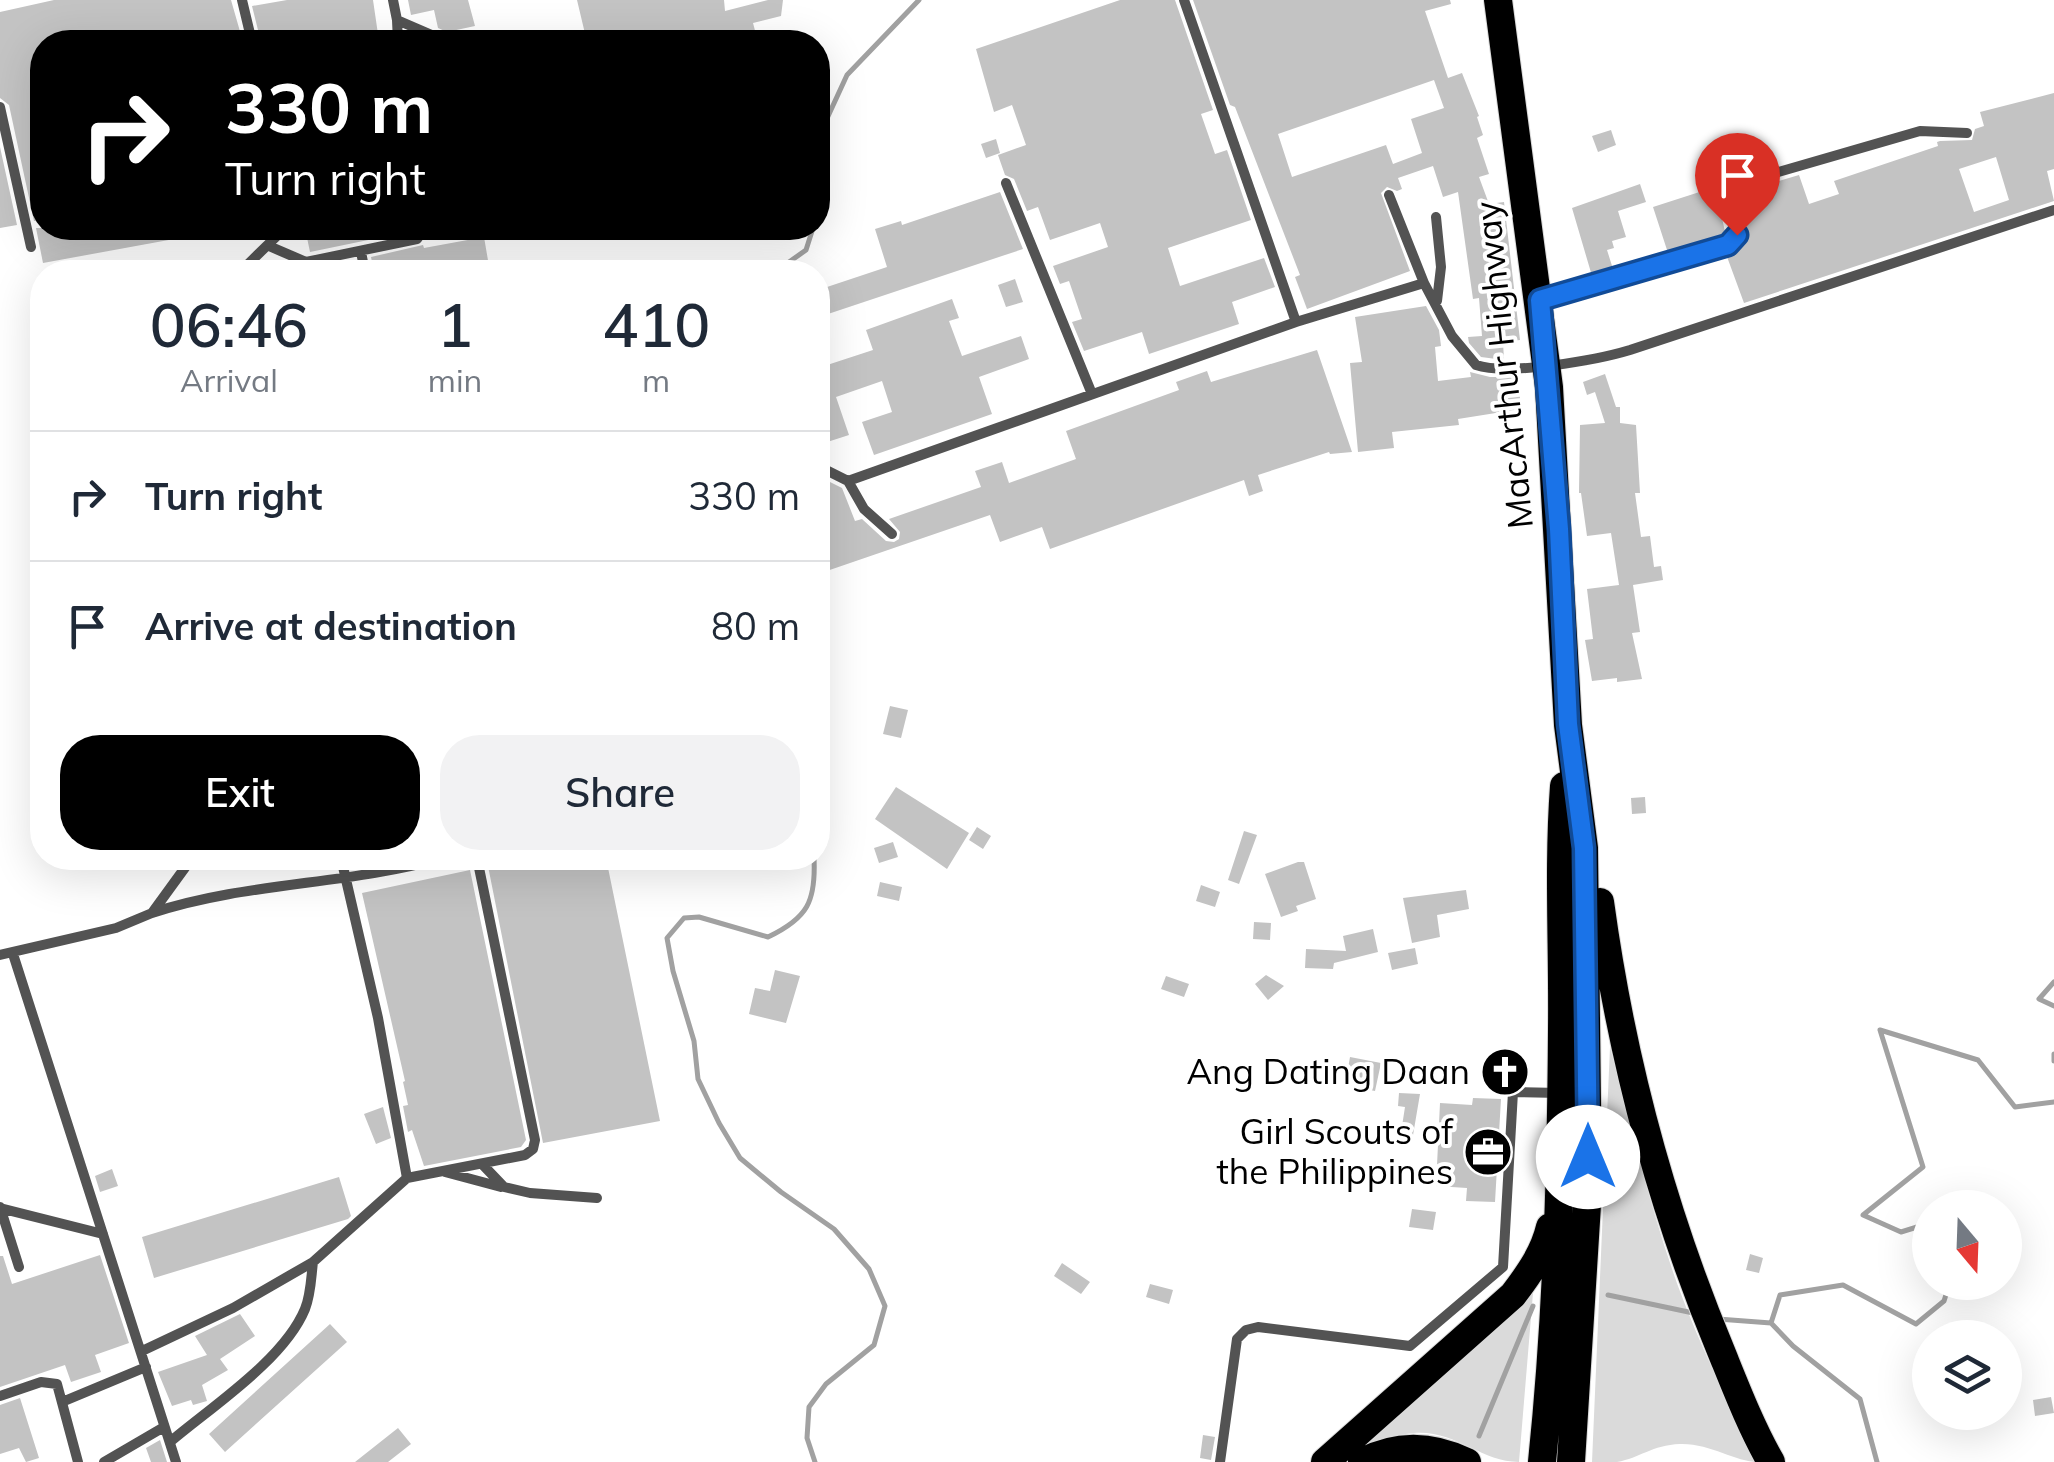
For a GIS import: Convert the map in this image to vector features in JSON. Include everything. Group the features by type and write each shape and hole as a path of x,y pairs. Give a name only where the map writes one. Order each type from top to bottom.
{"highway":[{"name":"MacArthur Highway","path":"1498,0 1547,364 1568,724 1584,848 1588,1189 1571,1462"},
{"name":"MacArthur Highway","path":"1542,1462 1559,1187 1560,847 1568,724"},
{"path":"1568,724 1590,790 1604,930 1626,1048 1656,1172 1700,1301 1772,1462"},
{"path":"1324,1462 1513,1295 1547,1240 1559,1187"},
{"path":"1362,1462 1395,1450 1418,1448 1442,1450 1467,1462"}],"lane":[{"path":"242,0 249,30"},
{"path":"393,0 397,30"},
{"path":"1184,0 1296,322"},
{"path":"397,20 420,30"},
{"path":"0,107 31,247"},
{"path":"1540,300 1732,243 1737,235 1724,193 1730,186 1920,130 1967,134"},
{"path":"1006,184 1092,394"},
{"path":"1389,195 1424,283 1452,336 1476,365 1490,368 1596,359 1630,350 2054,210"},
{"path":"1436,217 1441,267 1437,302"},
{"path":"253,260 275,240"},
{"path":"317,260 413,240"},
{"path":"269,246 301,260"},
{"path":"361,252 363,260"},
{"path":"848,481 1296,322 1424,283"},
{"path":"830,472 848,481 864,509 892,534"},
{"path":"152,913 185,870"},
{"path":"343,870 378,1018 407,1178"},
{"path":"0,955 116,928 195,900 385,870"},
{"path":"142,1350 245,1301 313,1262 407,1178 525,1155 533,1148 535,1140 479,870"},
{"path":"13,954 176,1462"},
{"path":"1220,1462 1237,1339 1246,1330 1258,1327 1410,1346 1504,1267 1513,1092 1561,1093"},
{"path":"482,1164 504,1188"},
{"path":"444,1171 504,1188 597,1198"},
{"path":"0,1208 103,1234"},
{"path":"0,1208 19,1267"},
{"path":"170,1442 254,1371 289,1335 306,1304 313,1262"},
{"path":"62,1402 146,1366"},
{"path":"0,1396 41,1382 57,1384 78,1462"},
{"path":"104,1462 164,1427"}],"shaded area":[{"path":"1610,1047 1678,1286 1715,1375 1758,1462 1680,1444 1617,1462 1592,1462"},
{"path":"1533,1293 1519,1462 1492,1457 1443,1436 1414,1433 1384,1440 1340,1462"}],"building":[{"path":"54,0 231,0 240,30 30,30 30,202 9,105 0,98 0,12"},
{"path":"287,0 373,0 377,30 258,30 252,6"},
{"path":"408,0 468,0 475,26 442,30 438,28 434,10 411,15"},
{"path":"577,0 724,0 725,11 783,0 781,16 753,23 755,30 584,30"},
{"path":"1120,0 1175,0 1213,110 1201,114 1215,154 1227,150 1251,220 1168,248 1180,286 1264,258 1275,287 1232,302 1239,324 1149,354 1142,332 1084,351 1072,322 1082,319 1069,281 1060,284 1053,266 1108,247 1100,223 1050,240 1038,207 1027,211 1014,179 1005,175 998,155 1026,145 1012,105 994,112 976,49"},
{"path":"1193,0 1450,0 1451,4 1425,11 1448,78 1462,73 1479,116 1483,135 1477,138 1489,174 1479,177 1489,204 1504,202 1520,340 1503,342 1504,360 1481,357 1469,343 1468,337 1482,336 1479,298 1473,299 1458,192 1443,197 1433,166 1398,178 1402,189 1387,187 1381,193 1410,271 1307,309 1295,277 1300,275 1235,107 1230,105","holes":["1434,80 1444,108 1411,119 1422,153 1393,164 1386,145 1292,177 1278,134"]},
{"path":"2054,93 2054,169 2047,171 2054,201 1744,303 1726,254 1739,249 1746,237 1735,194 1799,175 1809,204 1839,194 1834,181 1938,146 1940,141 1972,140 1975,129 1984,126 1980,112","holes":["1996,157 2009,200 1974,212 1959,169"]},
{"path":"1611,130 1616,145 1598,152 1592,136"},
{"path":"996,139 1000,153 986,158 981,144"},
{"path":"0,147 17,225 0,228"},
{"path":"1640,184 1646,202 1618,211 1626,237 1612,241 1614,248 1607,250 1613,269 1592,276 1572,208"},
{"path":"1715,187 1726,236 1668,253 1653,207"},
{"path":"1000,192 1023,249 830,313 830,286 887,267 875,229 901,221 902,225"},
{"path":"38,240 169,240 59,260 42,260"},
{"path":"308,240 368,240 310,252"},
{"path":"485,240 488,260 371,257 423,245 424,248"},
{"path":"1015,279 1023,302 1006,307 998,285"},
{"path":"952,299 959,318 949,321 962,356 1021,336 1029,359 979,377 992,414 874,455 862,422 892,412 882,381 836,397 849,435 830,441 830,364 873,350 866,330"},
{"path":"1426,306 1439,330 1441,346 1435,347 1438,381 1471,377 1470,372 1518,377 1521,409 1458,419 1459,425 1392,432 1394,448 1358,452 1350,363 1362,362 1355,317"},
{"path":"1317,350 1352,452 1329,452 1258,475 1263,491 1249,496 1244,480 1050,549 1042,527 1000,542 990,515 830,570 830,482 842,488 855,521 862,519 886,541 894,542 900,532 889,519 981,487 975,471 1002,462 1009,483 1076,459 1066,431 1179,390 1176,382 1207,371 1211,382"},
{"path":"1605,374 1616,407 1620,407 1620,423 1636,425 1640,493 1635,493 1641,537 1650,536 1654,567 1661,566 1663,580 1633,585 1640,632 1632,633 1642,679 1617,682 1617,678 1592,681 1585,640 1593,639 1587,589 1619,585 1611,533 1587,536 1579,493 1580,425 1605,423 1595,392 1587,395 1583,382"},
{"path":"890,706 908,710 901,738 883,734"},
{"path":"896,787 969,833 947,869 875,819"},
{"path":"1645,797 1646,813 1632,814 1631,798"},
{"path":"977,827 991,836 983,849 969,840"},
{"path":"1244,831 1257,835 1239,884 1228,880"},
{"path":"893,842 898,857 879,863 874,848"},
{"path":"1304,862 1316,899 1281,917 1265,874"},
{"path":"470,870 526,1140 521,1147 424,1166 412,1130 408,1132 403,1106 408,1105 405,1081 362,893"},
{"path":"489,870 608,870 660,1121 543,1143"},
{"path":"880,882 902,887 899,901 877,896"},
{"path":"1201,885 1220,892 1215,907 1196,901"},
{"path":"1466,890 1469,909 1437,915 1440,937 1412,943 1403,898"},
{"path":"1254,922 1271,923 1270,940 1253,939"},
{"path":"1373,929 1378,952 1334,963 1333,969 1305,968 1306,949 1346,951 1343,936"},
{"path":"1415,948 1418,964 1392,970 1388,953"},
{"path":"775,970 800,976 786,1023 749,1014 755,988 770,991"},
{"path":"1266,975 1284,986 1268,1000 1255,984"},
{"path":"1166,976 1189,984 1184,997 1161,989"},
{"path":"1350,1057 1381,1063 1375,1091 1345,1085"},
{"path":"1399,1093 1420,1094 1412,1141 1400,1139 1405,1107 1398,1106"},
{"path":"1473,1098 1501,1099 1495,1202 1466,1201 1467,1188 1436,1186 1440,1103 1472,1105"},
{"path":"383,1107 391,1138 376,1144 364,1114"},
{"path":"112,1169 118,1186 100,1192 95,1176"},
{"path":"339,1177 351,1216 348,1219 154,1278 142,1237"},
{"path":"1412,1209 1436,1212 1433,1230 1409,1227"},
{"path":"1750,1254 1763,1258 1759,1273 1746,1270"},
{"path":"100,1255 129,1343 95,1355 101,1372 71,1382 65,1365 0,1387 0,1256 12,1284"},
{"path":"1062,1263 1090,1282 1081,1294 1054,1276"},
{"path":"1150,1284 1173,1290 1169,1304 1146,1297"},
{"path":"240,1314 255,1336 220,1359 228,1370 202,1385 207,1401 193,1405 191,1400 172,1406 158,1372 207,1355 195,1336"},
{"path":"330,1324 347,1342 225,1452 209,1434"},
{"path":"2051,1397 2054,1413 2035,1416 2033,1400"},
{"path":"20,1398 39,1458 26,1462 19,1448 0,1454 0,1405"},
{"path":"398,1428 411,1444 388,1462 355,1462"},
{"path":"1203,1435 1215,1437 1211,1460 1200,1458"},
{"path":"160,1440 167,1462 151,1462 146,1448"}],"waterway":[{"path":"830,112 847,75 919,0"},
{"path":"792,260 806,250 809,240"},
{"path":"814,870 811,897 801,915 768,937 699,917 684,918 667,938 694,1041 698,1079 719,1123 740,1158 834,1229 869,1269 885,1306 874,1345 826,1384 809,1407 807,1438 815,1462"},
{"path":"2054,982 2039,999 2054,1006"},
{"path":"1912,1229 1901,1232 1863,1215 1923,1167 1880,1030 1978,1060 2015,1107 2054,1102"},
{"path":"2054,1054 2054,1061"},
{"path":"1877,1462 1860,1399 1793,1346 1771,1323 1780,1295 1843,1285 1916,1324 1944,1300"},
{"path":"1608,1295 1698,1314"},
{"path":"1479,1436 1533,1306"},
{"path":"1718,1319 1771,1323"}],"place":[{"name":"Ang Dating Daan","path":"1505,1072"},
{"name":"Girl Scouts of the Philippines","path":"1488,1152"}],"route":[{"path":"1588,1157 1584,848 1568,724 1550,388 1540,300 1728,245 1737,235"}]}
